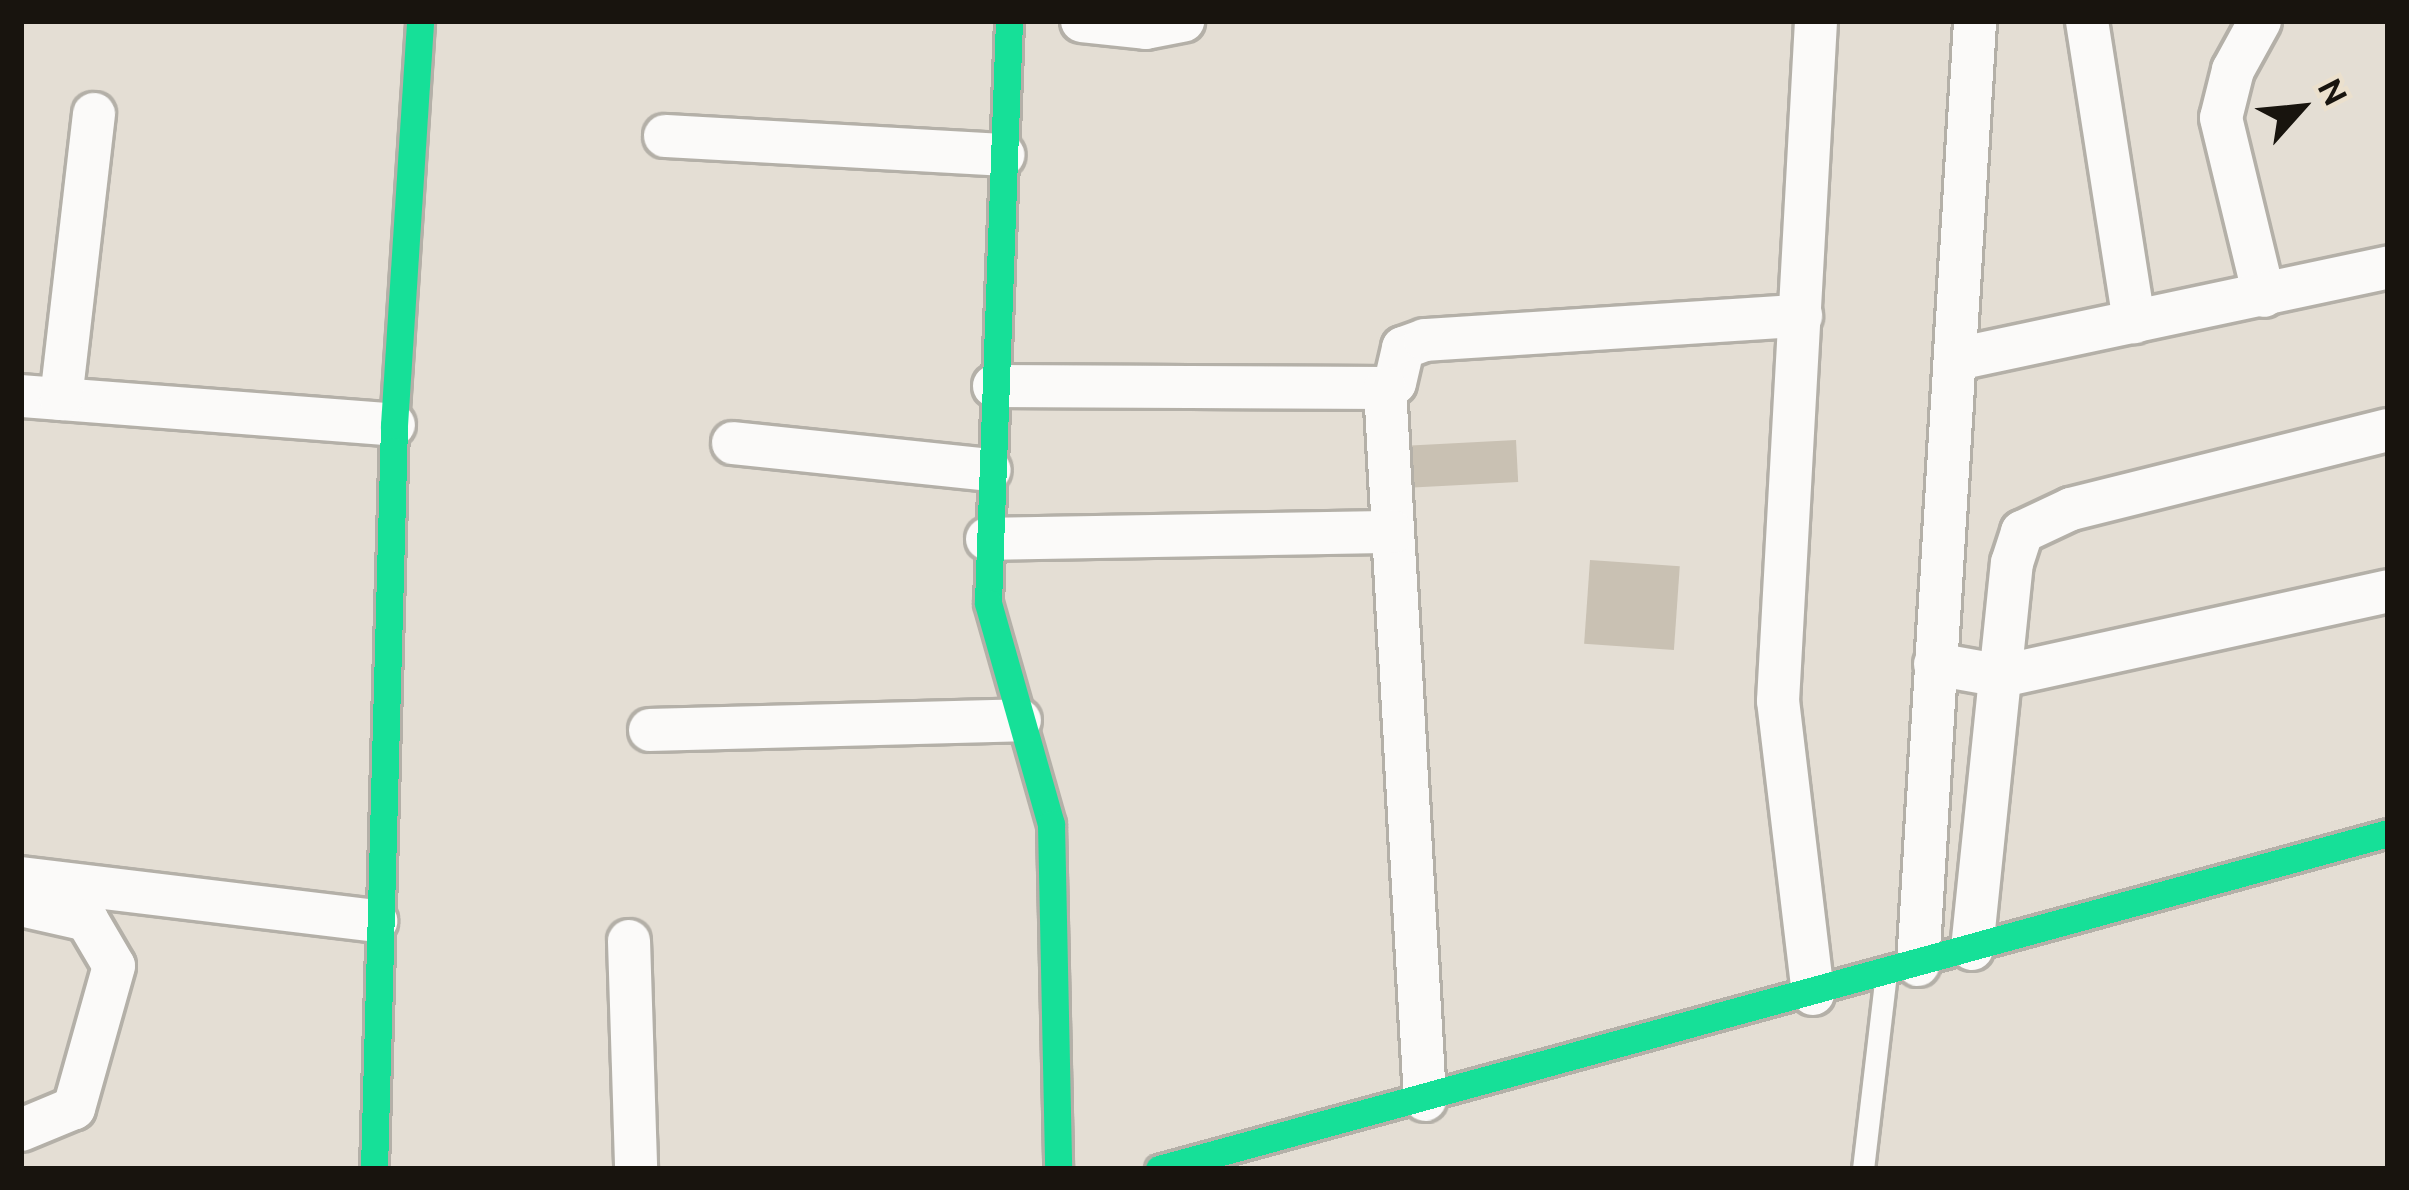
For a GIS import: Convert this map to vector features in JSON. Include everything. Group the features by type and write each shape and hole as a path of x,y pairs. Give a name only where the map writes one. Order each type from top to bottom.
{"street":[{"path":"374,1169 376,921 394,425 420,21"},
{"path":"1009,21 987,539 994,646 1051,824 1057,886 1058,1169"},
{"path":"1082,21 1146,28 1183,21"},
{"path":"1813,994 1778,701 1816,21"},
{"path":"1902,969 1935,664 1958,359 1975,21"},
{"path":"2087,21 2134,322"},
{"path":"2260,21 2233,70 2221,118 2264,296"},
{"path":"94,114 41,398 394,425"},
{"path":"665,136 1003,155"},
{"path":"1958,359 2388,267"},
{"path":"994,386 1385,388 1395,383 1403,348 1425,340 1801,316"},
{"path":"1385,388 1425,1100"},
{"path":"1972,950 2012,563 2022,532 2071,508 2388,430"},
{"path":"733,443 990,470"},
{"path":"987,539 1394,532"},
{"path":"1935,664 2002,676 2388,591"},
{"path":"650,730 1020,720"},
{"path":"1160,1169 2388,833"},
{"path":"21,878 376,921"},
{"path":"21,905 87,920 114,965 74,1108 21,1130"},
{"path":"629,941 636,1169"}],"lane":[{"path":"1863,1169 1902,969"}],"building":[{"path":"1516,440 1518,482 1408,488 1406,446"},
{"path":"1590,560 1680,566 1674,650 1584,644"}],"traffic: fast":[{"path":"374,1169 394,425 420,21"},
{"path":"1009,21 988,603 1051,824 1058,1169"},
{"path":"1159,1169 2388,833"}]}
